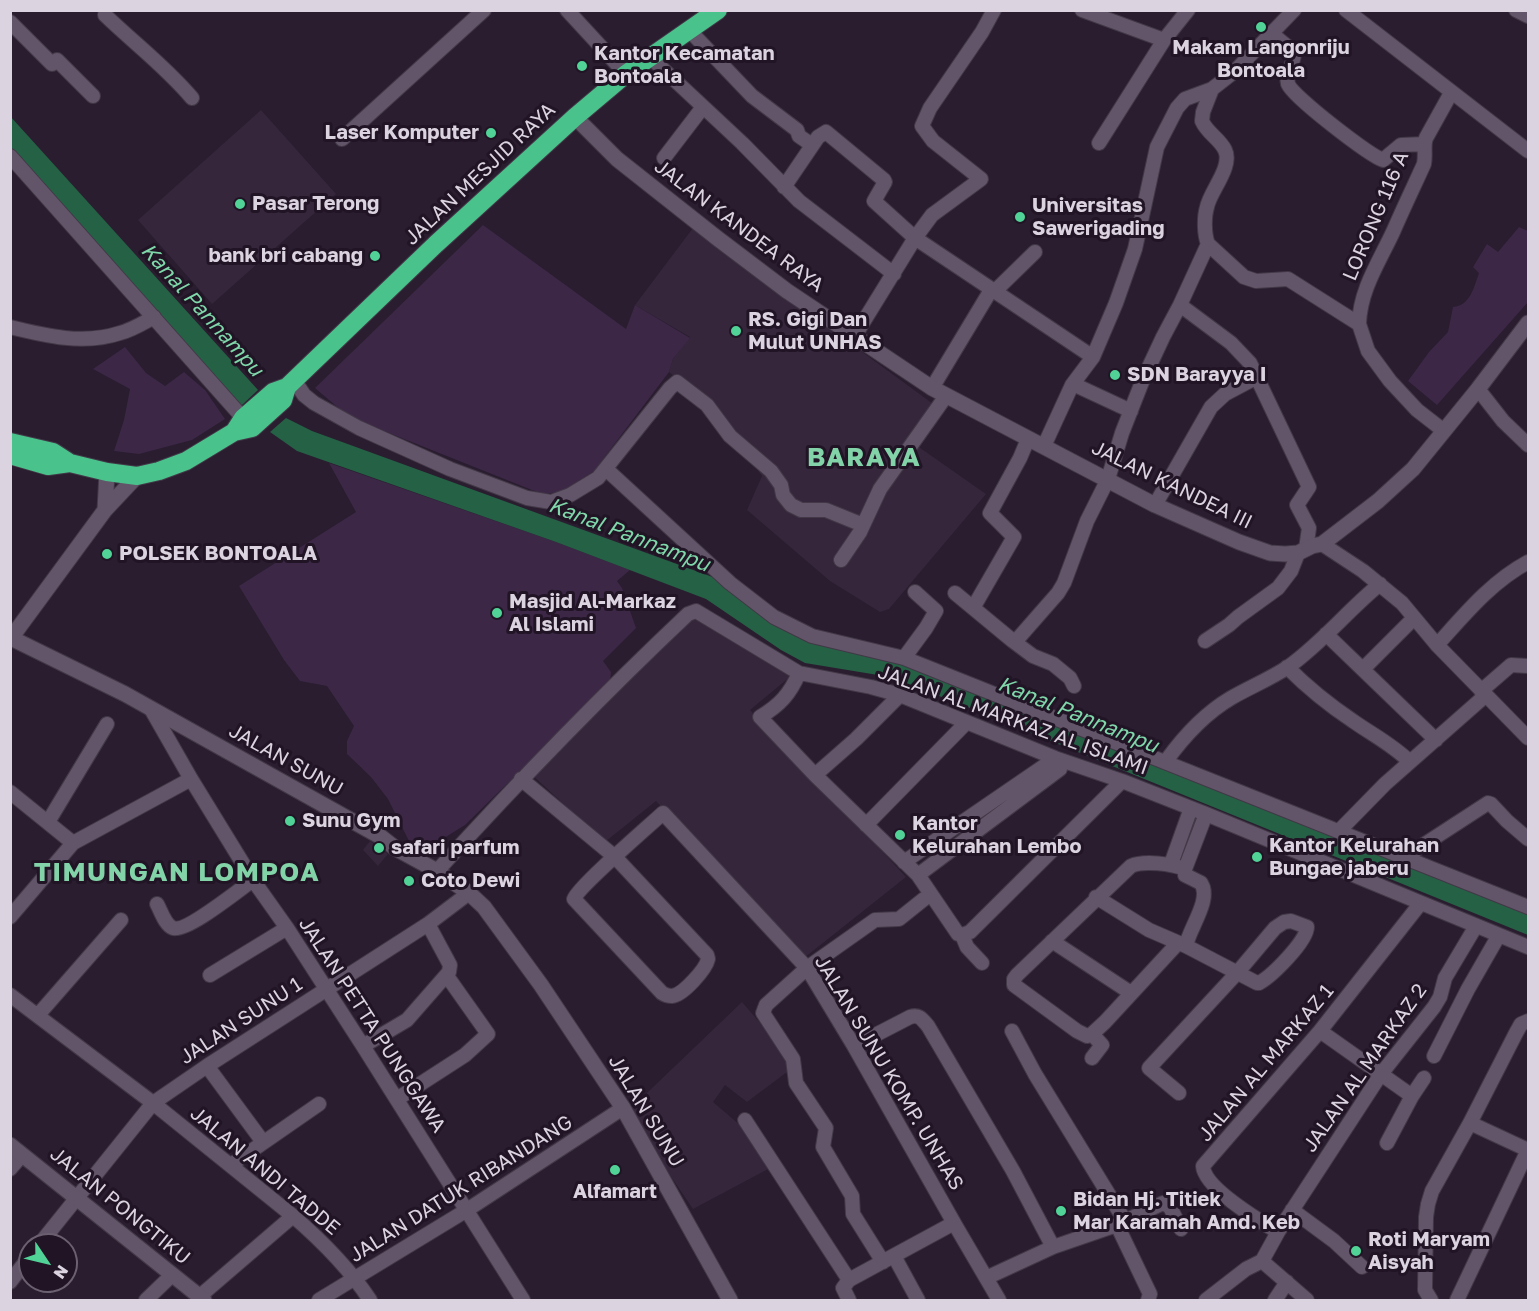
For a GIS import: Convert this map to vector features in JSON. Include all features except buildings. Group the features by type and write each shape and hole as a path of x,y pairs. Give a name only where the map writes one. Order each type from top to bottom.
{"highway":[{"name":"JALAN MESJID RAYA","path":"10,442 53,452 70,463 137,476 186,461 246,422 272,401 273,392 290,384 436,244 575,117 626,74 718,10"},
{"name":"JALAN MESJID RAYA","path":"10,455 48,466 70,463"}],"street":[{"path":"342,139 484,10"},
{"path":"567,10 626,74"},
{"path":"854,337 915,238 937,210 981,179 927,136 922,126 930,108 982,32 994,10"},
{"path":"1082,10 1164,40"},
{"path":"1099,143 1164,40 1188,10"},
{"path":"1044,446 1073,384 1093,357 1130,266 1150,169 1158,142 1185,99 1212,89 1235,71 1294,10"},
{"path":"1346,10 1528,151"},
{"path":"1516,10 1528,16"},
{"path":"105,15 171,74 192,98"},
{"path":"10,22 93,96"},
{"path":"689,30 752,96 797,130 799,136 812,145"},
{"path":"1272,34 1294,52 1288,76 1291,88 1304,102 1351,139 1383,160 1401,145 1424,144"},
{"path":"650,57 784,187 894,273"},
{"path":"1212,89 1201,117 1225,149 1226,159 1224,169 1207,205 1205,237 1208,244 1245,277 1257,281 1288,279 1359,324 1368,351 1390,381 1417,410 1444,431"},
{"name":"LORONG 116 A","path":"1359,324 1359,310 1371,276 1424,164 1426,154 1424,144 1451,93"},
{"path":"664,158 703,107"},
{"name":"JALAN KANDEA RAYA","path":"575,117 600,144 668,200 787,291 939,392 1028,440 1044,446"},
{"path":"784,187 820,134 826,132 885,182 874,201 915,238 1093,357"},
{"path":"10,156 246,422"},
{"path":"1015,642 1064,583 1084,528 1108,479 1131,411 1159,343 1180,305 1208,244"},
{"path":"841,560 863,525 880,489 939,392 992,291 1035,252"},
{"path":"1180,305 1210,326 1250,363 1309,487 1297,505 1309,528 1302,551 1291,571 1278,588 1264,600 1205,641"},
{"path":"12,332 84,339 121,333 154,317"},
{"path":"1528,324 1425,456 1399,483 1322,544 1380,584 1402,603 1437,645 1528,738"},
{"path":"1155,505 1211,407 1225,394 1257,377"},
{"path":"290,384 342,420 450,469 527,498 551,502 588,485 606,470 670,388 678,382 706,405 730,436 771,471 781,485 783,495 791,505 801,510 826,510 863,525"},
{"path":"1073,384 1131,411"},
{"path":"1478,389 1503,421 1528,445"},
{"path":"973,608 1014,537 990,513 1028,440"},
{"name":"JALAN KANDEA III","path":"1044,446 1155,505 1252,547 1270,553 1302,551 1322,544"},
{"path":"606,470 730,583 774,617 812,636 904,658 1528,907"},
{"path":"105,510 107,472"},
{"name":"JALAN SUNU","path":"137,476 105,510 11,638 151,709 381,837 469,893 484,907 541,985 623,1108 730,1300"},
{"path":"1437,645 1486,592 1501,579 1528,562"},
{"path":"1166,761 1192,729 1209,713 1230,698 1287,667 1337,625 1352,608 1380,584"},
{"path":"904,658 936,611 915,592"},
{"path":"955,593 1034,656 1053,664 1070,678 1074,686"},
{"name":"JALAN AL MARKAZ AL ISLAMI","path":"437,871 521,779 621,678 692,611 700,613 799,673 900,695 1069,764 1122,781 1206,814 1528,947"},
{"path":"1364,669 1414,618"},
{"path":"1326,634 1436,740"},
{"path":"1340,831 1385,784 1436,740 1511,665 1528,666"},
{"path":"1287,667 1310,690 1353,722 1395,747 1410,762"},
{"path":"799,673 784,701 760,717 815,775 918,875 954,931 962,935 967,947 982,963"},
{"path":"815,775 856,740 900,695"},
{"name":"JALAN PETTA PUNGGAWA","path":"151,709 253,880 327,990 523,1300"},
{"path":"866,825 966,723"},
{"path":"48,822 107,724"},
{"path":"904,862 1054,766 918,875"},
{"path":"10,917 73,843 191,779"},
{"path":"521,779 615,857 707,955 705,967 679,994 671,996 662,993 575,902 574,897 579,891 615,857"},
{"path":"962,935 975,927 1122,781"},
{"path":"10,792 73,843"},
{"path":"1405,857 1488,803 1528,839"},
{"path":"1171,864 1191,808"},
{"name":"JALAN SUNU KOMP. UNHAS","path":"615,857 663,813 807,968 999,1300"},
{"path":"1185,869 1171,864 1138,862 1131,866 1017,975 1014,985 1082,1034 1087,1036 1092,1034 1182,944 1199,912 1204,891 1201,882 1185,874 1185,869 1206,814"},
{"path":"157,904 167,924 180,928 253,880"},
{"name":"JALAN SUNU 1","path":"48,1233 153,1103 428,924 469,893"},
{"path":"1096,897 1149,930 1182,944 1237,973 1257,983 1262,982 1304,939 1307,927 1291,921 1284,922 1275,928 1237,973 1149,1068 1179,1093"},
{"path":"918,1300 853,1214 852,1196 823,1147 826,1128 796,1083 793,1059 763,1013 766,1005 807,968 875,920 899,919 924,899"},
{"name":"JALAN AL MARKAZ 1","path":"1278,1232 1247,1212 1214,1186 1206,1176 1203,1167 1320,1031 1420,904"},
{"path":"38,1015 121,920"},
{"path":"363,1046 407,1020 447,976 450,965 428,924"},
{"name":"JALAN AL MARKAZ 2","path":"1262,1261 1292,1210 1381,1074 1434,1007 1446,978 1476,926"},
{"path":"210,975 287,928"},
{"path":"1434,1056 1499,935"},
{"path":"1052,941 1131,993"},
{"path":"397,1099 465,1055 488,1034 447,976"},
{"name":"JALAN ANDI TADDE","path":"10,994 153,1103 293,1216 356,1279 370,1300"},
{"path":"854,1046 910,1017 916,1015 921,1017 1013,1171 1053,1247"},
{"path":"1431,1300 1425,1290 1426,1217 1432,1191 1521,1024 1528,1021"},
{"path":"1012,1031 1121,1223 1150,1294 1148,1300"},
{"path":"1320,1031 1412,1096"},
{"path":"1092,1034 1102,1046 1092,1058"},
{"path":"207,1066 263,1142"},
{"path":"1387,1143 1424,1078"},
{"path":"231,1165 320,1104"},
{"name":"JALAN DATUK RIBANDANG","path":"319,1300 467,1210 623,1108"},
{"path":"745,1120 847,1289 889,1259 954,1223"},
{"path":"1457,1300 1528,1150 1470,1123"},
{"path":"10,1169 16,1150"},
{"name":"JALAN PONGTIKU","path":"16,1150 202,1298"},
{"path":"986,1278 1053,1247 1121,1223 1163,1203 1170,1208 1181,1229"},
{"path":"1292,1210 1334,1241 1362,1267"},
{"path":"202,1298 293,1216"},
{"path":"1206,1300 1246,1269 1262,1261 1307,1300"},
{"path":"146,1300 172,1275"},
{"path":"1275,1300 1287,1282"}],"shaded area":[{"name":"Pasar Terong","path":"261,110 336,194 212,304 138,220"},
{"path":"10,116 258,390 241,406 11,148"},
{"path":"483,225 626,329 635,305 690,338 673,359 669,372 594,471 562,492 542,494 349,417 315,388"},
{"path":"1519,227 1528,231 1528,302 1437,405 1408,381 1429,352 1448,332 1453,307 1464,303 1473,290 1479,273 1473,267 1487,244 1498,252"},
{"path":"693,228 940,409 916,445 986,494 889,609 880,612 830,581 747,510 762,476 722,419 669,372 673,359 690,337 635,305"},
{"path":"125,347 146,373 165,386 184,372 205,390 225,419 192,440 139,454 114,451 124,420 130,389 93,369"},
{"path":"286,418 312,431 718,579 772,617 900,658 1528,910 1528,935 950,700 884,676 805,663 781,650 706,599 556,542 297,451 270,432"},
{"path":"329,463 630,570 617,581 622,588 636,628 603,661 611,672 610,683 465,825 428,848 418,848 410,843 388,799 371,777 347,754 347,741 354,726 327,686 300,681 284,660 239,586 356,512"},
{"path":"695,615 791,676 750,710 906,877 804,958 656,801 605,842 530,773"},
{"name":"safari parfum","path":"370,841 388,854 378,866 363,850"},
{"path":"742,1002 788,1055 791,1069 747,1102 725,1085 713,1102 740,1125 770,1168 693,1209 627,1112"}],"place":[{"name":"Makam Langonriju Bontoala","path":"1261,27"},
{"name":"Kantor Kecamatan Bontoala","path":"582,66"},
{"name":"Laser Komputer","path":"491,133"},
{"name":"Pasar Terong","path":"240,204"},
{"name":"Universitas Sawerigading","path":"1020,217"},
{"name":"bank bri cabang","path":"375,256"},
{"name":"RS. Gigi Dan Mulut UNHAS","path":"736,331"},
{"name":"SDN Barayya I","path":"1115,375"},
{"name":"POLSEK BONTOALA","path":"107,554"},
{"name":"Masjid Al-Markaz Al Islami","path":"497,613"},
{"name":"Sunu Gym","path":"290,821"},
{"name":"Kantor Kelurahan Lembo","path":"900,835"},
{"name":"safari parfum","path":"379,848"},
{"name":"Kantor Kelurahan Bungae jaberu","path":"1257,857"},
{"name":"Coto Dewi","path":"409,881"},
{"name":"Alfamart","path":"615,1170"},
{"name":"Bidan Hj. Titiek Mar Karamah Amd. Keb","path":"1061,1211"},
{"name":"Roti Maryam Aisyah","path":"1356,1251"}],"district":[{"name":"BARAYA","path":"864,458"},
{"name":"TIMUNGAN LOMPOA","path":"177,873"}],"water label":[{"name":"Kanal Pannampu","path":"202,310"},
{"name":"Kanal Pannampu","path":"629,535"},
{"name":"Kanal Pannampu","path":"1078,715"}]}
